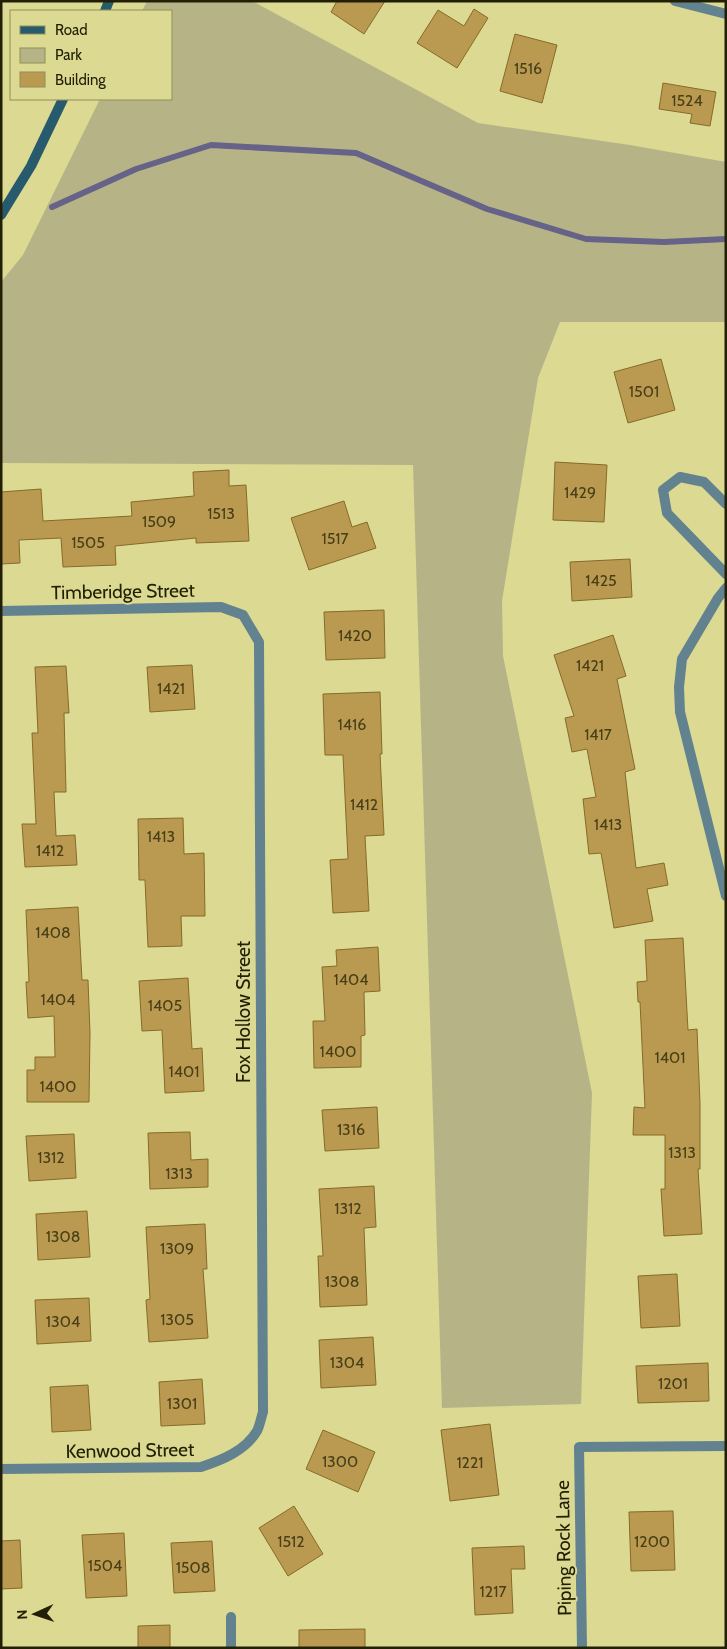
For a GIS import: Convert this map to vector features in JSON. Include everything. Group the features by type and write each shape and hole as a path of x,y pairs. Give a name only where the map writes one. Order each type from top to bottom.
{"main road":[{"path":"1,215 30,166 63,100"}],"street":[{"path":"675,1 726,14"},
{"path":"726,504 704,482 680,477 663,490 667,513 726,574"},
{"path":"726,588 718,598 682,659 679,687 680,712 726,896"},
{"name":"Timberidge Street","path":"1,611 221,607 244,615"},
{"name":"Fox Hollow Street","path":"244,615 259,642 263,1412"},
{"name":"Kenwood Street","path":"1,1469 201,1467 223,1460 243,1446 257,1430 263,1412"},
{"name":"Piping Rock Lane","path":"582,1648 579,1447 726,1446"},
{"path":"231,1617 231,1648"}],"green space":[{"path":"147,1 252,1 478,123 630,145 726,162 726,322 560,322 538,378 502,601 503,656 592,1093 581,1404 442,1408 413,465 1,463 1,282 23,255 100,100 172,100 172,10 142,10"}],"building":[{"path":"337,1 385,1 364,34 331,12"},
{"path":"474,9 488,18 457,68 417,43 438,10 464,26"},
{"path":"515,34 557,45 542,103 500,91"},
{"path":"663,83 716,92 710,126 690,123 692,114 659,109"},
{"path":"661,359 675,410 628,423 614,372"},
{"path":"555,462 607,465 604,522 553,520"},
{"path":"229,470 229,486 246,485 249,541 196,543 196,538 115,546 116,565 63,567 61,538 19,540 20,563 1,564 1,492 41,489 43,521 132,516 131,502 194,496 193,472"},
{"path":"344,501 352,527 367,522 376,548 309,570 291,518"},
{"path":"630,559 632,597 572,601 570,562"},
{"path":"384,610 385,658 326,660 324,612"},
{"path":"613,635 626,676 617,679 635,769 625,772 636,868 664,863 668,885 647,889 653,921 614,928 601,853 589,854 583,799 596,797 587,749 572,752 565,718 574,716 554,655"},
{"path":"192,665 195,709 150,712 147,667"},
{"path":"66,666 69,713 64,713 66,792 54,792 56,836 75,835 77,865 25,867 22,824 36,824 32,733 38,733 35,667"},
{"path":"380,692 382,754 380,754 384,835 365,836 369,911 333,913 330,860 348,859 343,755 325,755 323,694"},
{"path":"183,818 184,854 204,853 205,916 181,916 182,946 148,947 145,880 139,880 138,819"},
{"path":"78,907 82,980 88,980 90,1033 89,1102 27,1102 27,1070 35,1070 35,1057 55,1057 54,1016 28,1018 26,982 29,982 26,910"},
{"path":"683,938 688,1030 697,1029 700,1103 700,1169 698,1169 702,1234 664,1236 661,1189 665,1189 665,1135 633,1135 634,1107 645,1108 640,1002 638,1002 637,982 647,981 645,940"},
{"path":"378,947 380,991 364,992 365,1035 361,1036 361,1067 314,1068 313,1021 325,1021 322,967 337,966 336,950"},
{"path":"188,978 192,1049 202,1048 204,1091 165,1093 162,1030 142,1031 139,981"},
{"path":"377,1107 379,1148 325,1151 322,1110"},
{"path":"190,1132 191,1160 208,1159 208,1187 150,1189 148,1133"},
{"path":"74,1134 76,1178 29,1181 26,1136"},
{"path":"374,1186 376,1227 364,1228 367,1305 320,1307 318,1256 323,1256 319,1189"},
{"path":"87,1211 90,1257 38,1260 36,1214"},
{"path":"205,1224 207,1269 203,1269 208,1338 149,1342 146,1300 150,1299 146,1227"},
{"path":"677,1274 680,1326 641,1328 638,1276"},
{"path":"89,1298 91,1341 37,1344 35,1300"},
{"path":"373,1337 376,1385 321,1388 319,1340"},
{"path":"708,1363 709,1401 638,1403 636,1366"},
{"path":"202,1379 205,1424 161,1426 159,1382"},
{"path":"88,1385 91,1430 52,1432 50,1387"},
{"path":"490,1424 499,1495 450,1501 441,1430"},
{"path":"323,1430 375,1452 358,1492 306,1469"},
{"path":"294,1506 323,1554 288,1576 259,1528"},
{"path":"673,1511 675,1570 631,1571 629,1512"},
{"path":"124,1533 127,1596 86,1598 82,1535"},
{"path":"20,1540 22,1588 1,1589 1,1541"},
{"path":"212,1541 215,1591 174,1593 171,1543"},
{"path":"524,1546 525,1569 511,1569 513,1613 475,1615 472,1548"},
{"path":"170,1625 170,1648 138,1648 138,1626"},
{"path":"365,1629 365,1648 299,1648 299,1630"}],"waterway":[{"path":"52,207 136,169 211,145 356,153 487,209 586,239 664,242 726,239"}]}
